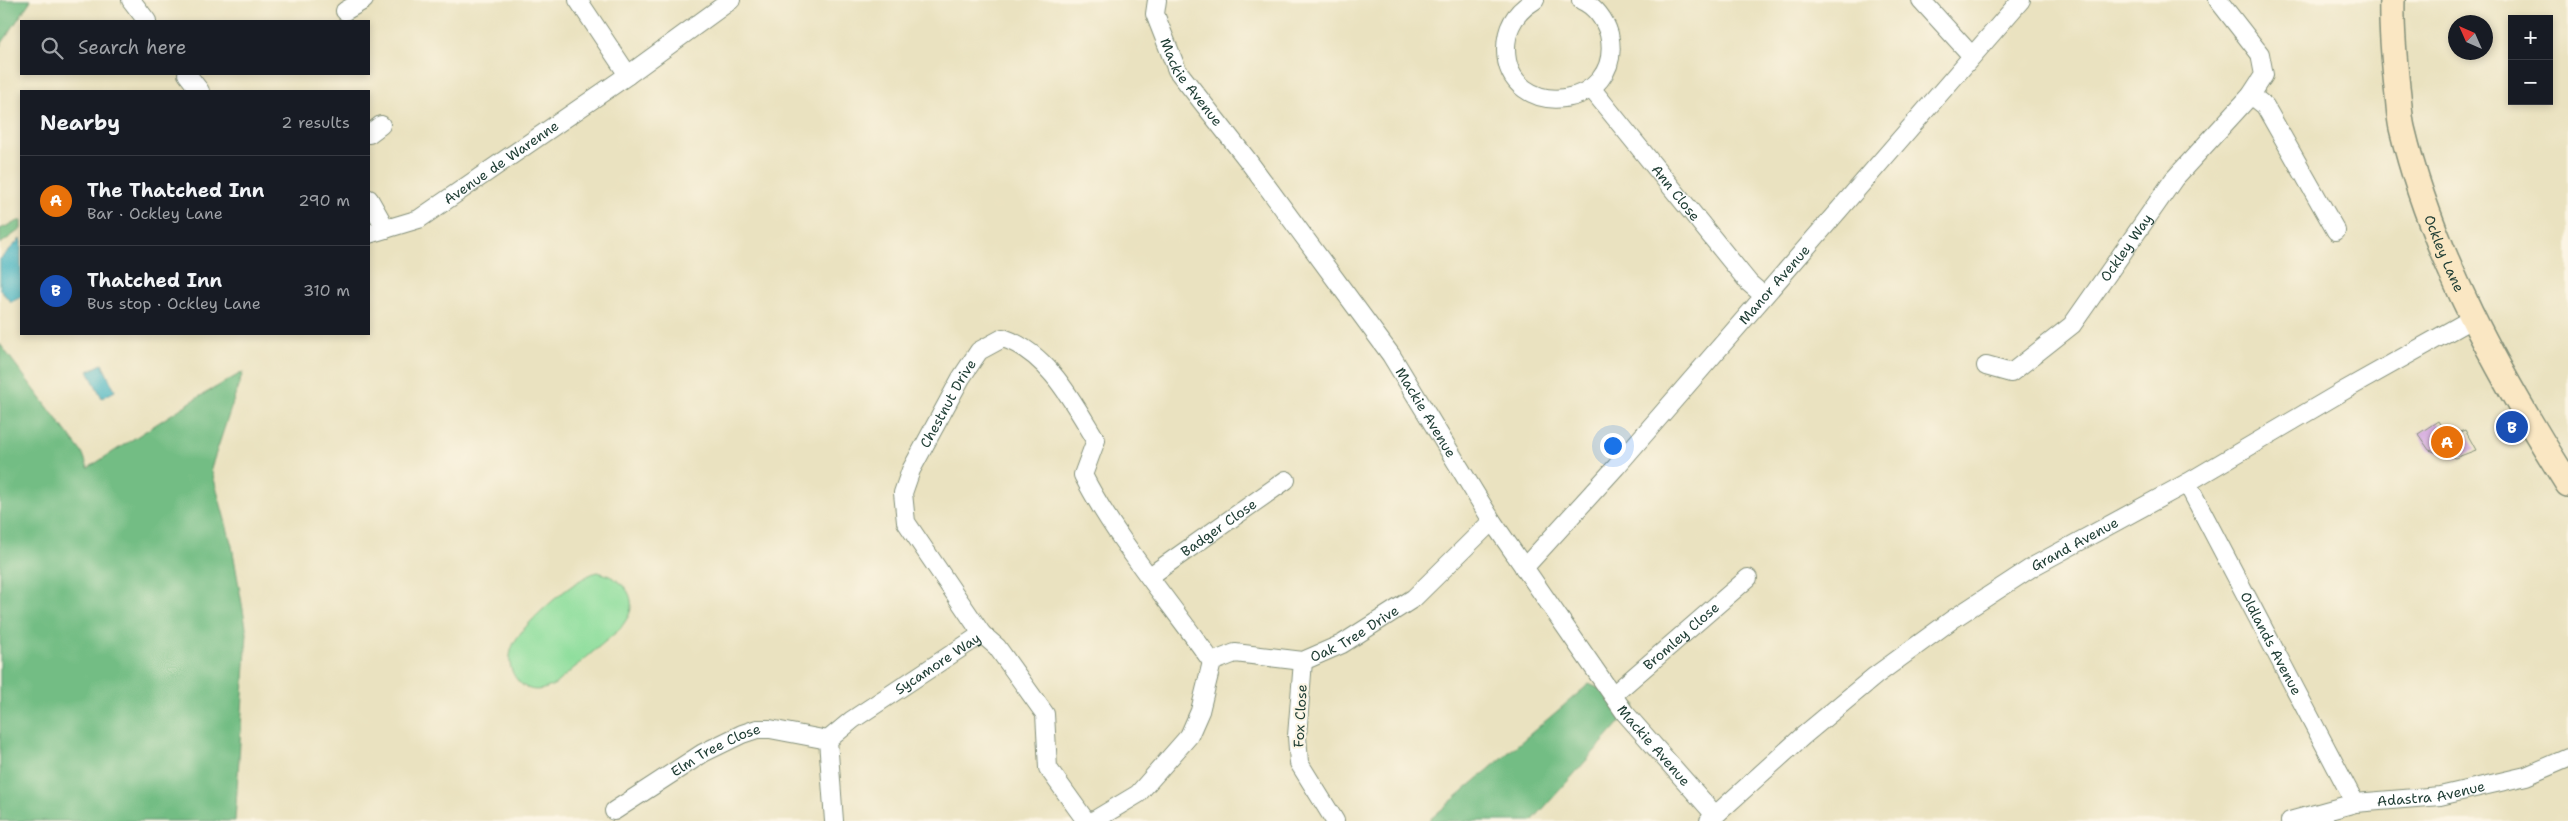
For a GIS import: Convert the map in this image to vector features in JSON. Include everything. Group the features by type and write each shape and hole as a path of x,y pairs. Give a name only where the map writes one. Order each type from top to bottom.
{"street":[{"path":"131,0 146,20"},
{"path":"345,11 364,0"},
{"path":"578,0 628,75"},
{"name":"Avenue de Warenne","path":"370,234 419,219 628,75 732,0"},
{"name":"Mackie Avenue","path":"1157,0 1156,14 1177,70 1246,158 1391,356 1492,521 1625,713 1712,818"},
{"path":"1535,0 1523,7 1512,22 1506,39 1506,57 1512,74 1524,88 1540,97 1558,100 1576,97 1591,88 1606,68 1611,44 1607,28 1599,13 1581,0"},
{"path":"1922,0 1972,56"},
{"name":"Manor Avenue","path":"1524,568 1616,467 2021,0"},
{"name":"Ockley Way","path":"1986,366 2011,373 2072,325 2174,179 2251,94 2264,75 2260,54 2218,0"},
{"name":"Ockley Lane","path":"2392,0 2391,27 2402,127 2426,211 2464,299 2508,383 2568,484"},
{"path":"188,75 199,90"},
{"name":"Ann Close","path":"1591,88 1750,283 1764,295"},
{"path":"2251,94 2265,106 2336,231"},
{"path":"370,201 386,229"},
{"name":"Grand Avenue","path":"1712,818 1846,700 1953,619 2034,566 2187,483 2344,390 2475,317"},
{"name":"Chestnut Drive","path":"982,634 906,522 903,493 911,470 961,378 978,352 1003,338 1018,343 1036,355 1072,400 1096,440 1083,475 1112,526 1150,576"},
{"name":"Badger Close","path":"1150,576 1286,480"},
{"name":"Oldlands Avenue","path":"2187,483 2355,803"},
{"name":"Oak Tree Drive","path":"1212,662 1235,653 1303,660 1342,644 1414,598 1492,521"},
{"path":"1093,821 1138,794 1189,736 1200,711 1212,662 1150,576"},
{"name":"Bromley Close","path":"1613,695 1748,578"},
{"name":"Sycamore Way","path":"828,740 859,715 982,634 997,647 1044,714 1048,768 1086,821"},
{"name":"Fox Close","path":"1303,660 1297,736 1299,763 1336,821"},
{"name":"Elm Tree Close","path":"614,811 703,753 742,734 757,729 828,740"},
{"path":"828,740 834,821"},
{"name":"Adastra Avenue","path":"2290,821 2355,803 2440,796 2526,776 2568,758"}],"green space":[{"path":"0,0 31,0 0,46"},
{"path":"20,220 20,230 0,244 0,229"},
{"path":"0,344 83,454 88,468 197,398 243,372 211,468 232,546 247,633 235,821 0,821"},
{"path":"597,572 616,579 629,594 631,608 625,622 620,629 554,685 536,690 523,686 511,669 510,653 514,643 529,624 551,602 576,583"},
{"path":"1589,684 1636,705 1532,821 1428,821"}],"water":[{"path":"20,239 20,298 11,302 0,290 0,259"},
{"path":"102,364 115,391 102,398 88,371"}],"building":[{"path":"2438,421 2444,431 2455,434 2465,430 2476,450 2455,458 2429,450 2418,434"}],"place":[{"name":"Thatched Inn","path":"2512,427"},
{"name":"The Thatched Inn","path":"2447,442"}]}
